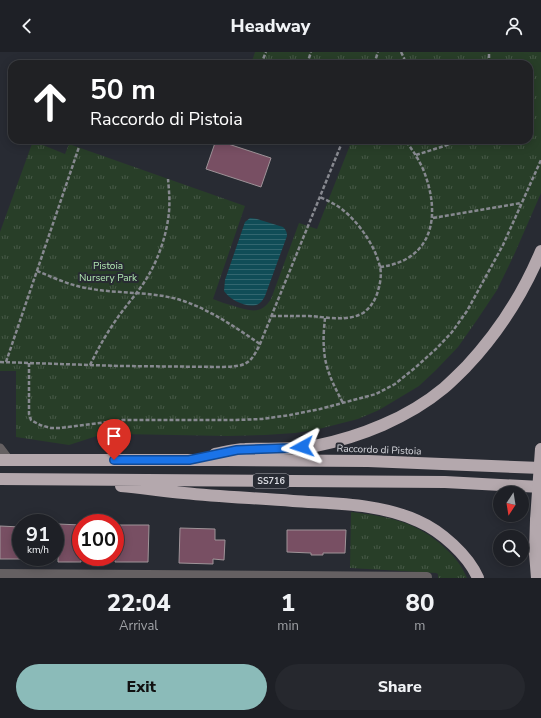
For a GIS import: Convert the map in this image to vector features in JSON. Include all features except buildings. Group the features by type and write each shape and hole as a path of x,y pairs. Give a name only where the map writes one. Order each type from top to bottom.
{"highway":[{"path":"189,460 237,450 314,446 386,424 407,414 444,388 476,356 491,338 519,297 541,251"},
{"path":"537,578 535,553 536,520 541,449"},
{"name":"Raccordo di Pistoia","path":"4,460 368,461 541,468"},
{"name":"SS716","path":"0,479 445,482 541,487"},
{"path":"64,479 186,493 344,504 377,508 394,512 419,521 436,531 453,544 470,563 478,578"},
{"path":"498,485 520,490 541,492"}],"street":[{"path":"0,574 251,577 427,577"}],"lane":[{"path":"0,448 4,460"}],"path":[{"path":"0,362 234,367 248,362 253,358 272,316 341,144"},
{"path":"380,267 401,263 419,250 429,233 432,218 431,195 422,168 416,155 408,144"},
{"path":"416,155 450,144"},
{"path":"6,362 79,147"},
{"path":"29,363 29,414 35,423 52,428 73,427 123,420 262,419 290,415 376,394 395,384 416,367 452,332 467,311 503,245 541,160"},
{"path":"89,365 104,337 116,319 137,293 155,263 166,229 169,207 168,179"},
{"path":"272,316 325,318 351,317 363,313 370,307 379,290 381,280 380,267 368,239 353,219 334,204 320,198"},
{"path":"432,218 521,203"},
{"path":"37,271 85,288 161,295 179,299 198,307 239,330 260,344"},
{"path":"325,318 323,342 325,359 332,382 343,403"}],"green space":[{"name":"Pistoia Nursery Park","path":"255,52 541,52 541,193 497,290 458,347 419,386 379,410 358,419 315,430 265,435 100,435 69,445 16,437 16,371 0,371 0,232 32,144 40,144 65,154 69,144 245,206 213,299 245,309 259,310 263,308 271,299 299,223 317,229 350,144 533,144 533,60 252,60"},
{"path":"351,512 389,518 413,526 424,532 435,539 452,555 467,578 438,578 438,574 436,573 350,568"}],"water":[{"path":"250,218 283,227 287,236 265,296 259,304 252,306 238,302 224,291 225,280 245,222"}],"route":[{"path":"114,460 189,460 245,449 302,447"}]}
